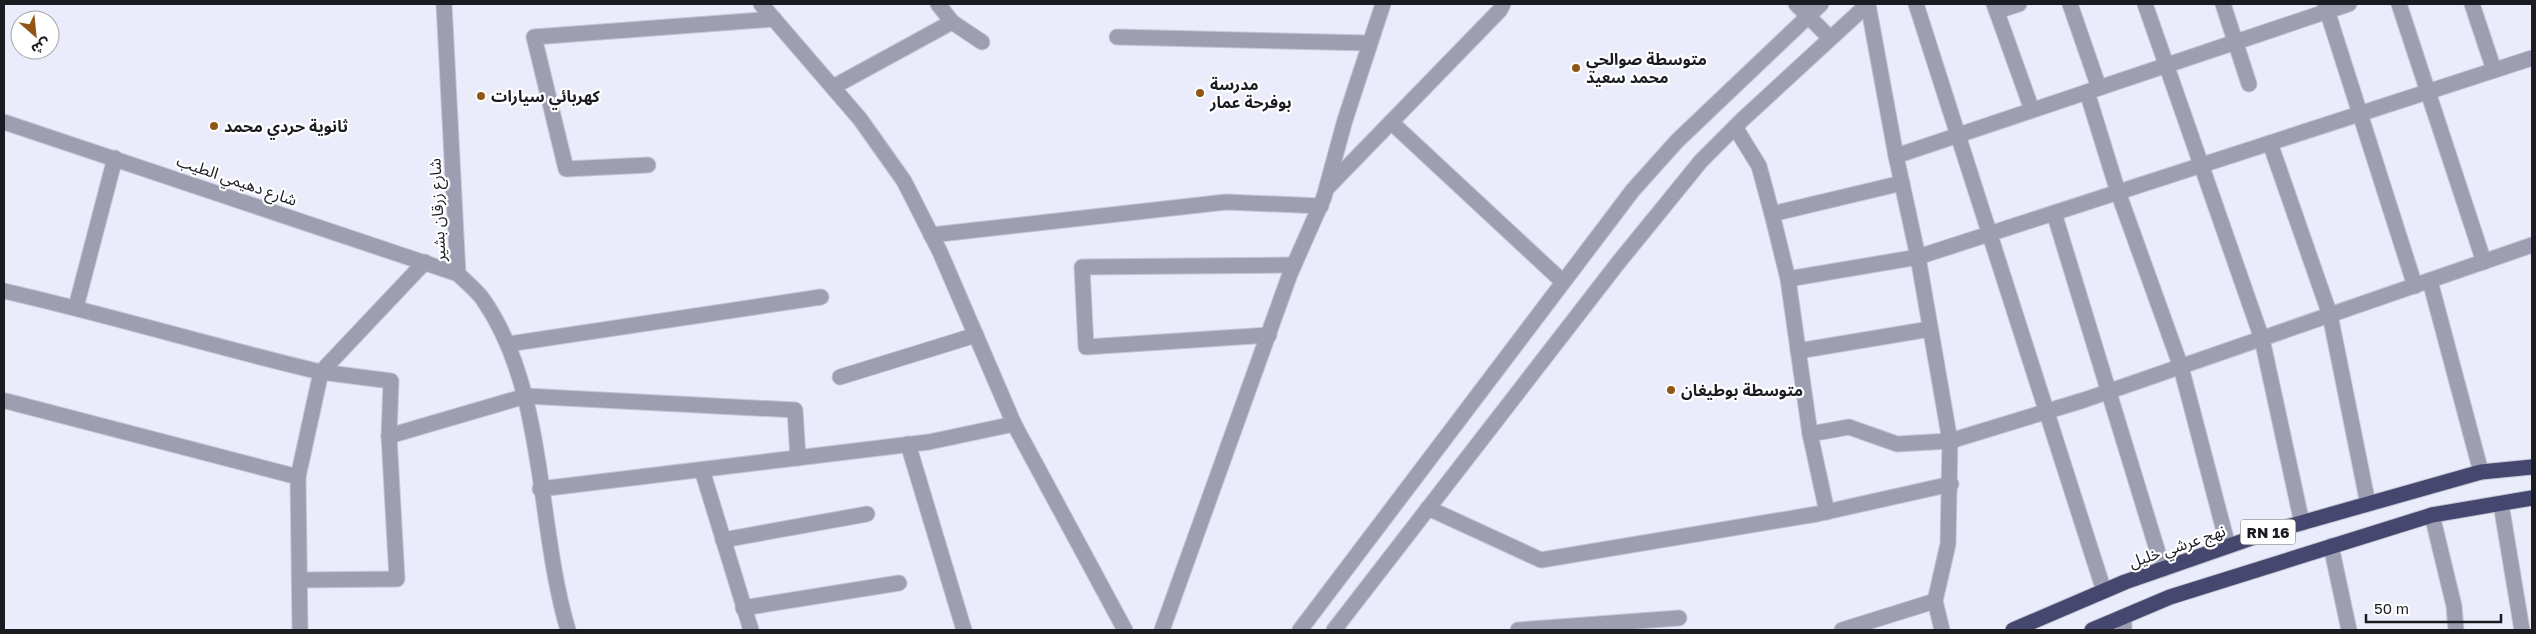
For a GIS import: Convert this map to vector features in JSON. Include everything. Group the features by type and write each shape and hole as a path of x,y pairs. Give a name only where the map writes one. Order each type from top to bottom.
{"highway":[{"name":"نهج عرشي خليل","path":"2013,630 2104,591 2228,546 2481,472 2532,467"},
{"name":"RN 16","path":"2092,630 2124,624 2170,597 2331,546 2432,516 2532,498"}],"street":[{"name":"شارع زرقان بشير","path":"444,4 458,274 481,297 508,344 526,396 550,552 568,630"},
{"path":"760,4 860,119 904,181 931,235 1014,424 1125,630"},
{"path":"938,4 952,22 982,42"},
{"path":"1162,630 1294,265 1321,206 1369,43 1383,4"},
{"path":"1327,188 1500,10 1503,4"},
{"path":"1796,4 1830,38"},
{"path":"1300,630 1633,190 1677,140 1821,4"},
{"path":"1334,630 1623,256 1701,162 1735,127 1868,4"},
{"path":"1868,4 1896,156 1918,257 1950,441 1948,544 1935,601 1942,630"},
{"path":"1916,4 2104,591"},
{"path":"2020,4 1996,8 2032,110"},
{"path":"2070,4 2118,192 2181,367 2228,546"},
{"path":"2145,4 2262,339 2302,523"},
{"path":"2223,4 2249,84"},
{"path":"1896,156 2236,42 2326,7 2349,4"},
{"path":"2399,4 2484,262"},
{"path":"2472,4 2494,70"},
{"path":"2326,7 2414,286"},
{"path":"648,165 566,169 534,37 774,19"},
{"path":"833,87 952,22"},
{"path":"1117,37 1369,43"},
{"path":"1788,279 1918,257 2532,58"},
{"name":"شارع دهيمي الطيب","path":"4,122 458,274"},
{"path":"1391,122 1562,282"},
{"path":"1735,127 1759,166 1788,279 1810,434 1828,512"},
{"path":"2270,143 2330,315 2368,504"},
{"path":"76,307 115,158"},
{"path":"1772,214 1902,183"},
{"path":"931,235 1226,202 1321,206"},
{"path":"2054,213 2163,569"},
{"path":"1810,434 1849,427 1897,444 1950,441 2110,391 2532,245"},
{"path":"300,630 298,477 320,372 425,262"},
{"path":"1268,335 1086,346 1082,267 1294,265"},
{"path":"2430,281 2481,472"},
{"path":"4,290 76,307 225,350 320,372 391,381 389,436 397,579 300,580"},
{"path":"508,344 821,297"},
{"path":"1798,350 1930,329"},
{"path":"840,378 976,335"},
{"path":"389,436 526,396 795,410 798,458"},
{"path":"6,401 298,477"},
{"path":"540,489 908,444 1014,424"},
{"path":"908,444 964,630"},
{"path":"702,470 751,630"},
{"path":"1428,508 1542,560 1828,512 1950,484"},
{"path":"2501,504 2522,630"},
{"path":"723,540 867,514"},
{"path":"2432,516 2454,606 2456,630"},
{"path":"2331,546 2350,630"},
{"path":"743,608 899,583"},
{"path":"1842,630 1935,601"},
{"path":"1518,630 1679,618"}],"place":[{"name":"متوسطة صوالحي محمد سعيد","path":"1576,68"},
{"name":"مدرسة بوفرحة عمار","path":"1200,93"},
{"name":"كهربائي سيارات","path":"481,96"},
{"name":"ثانوية حردي محمد","path":"214,126"},
{"name":"متوسطة بوطيغان","path":"1671,390"}]}
